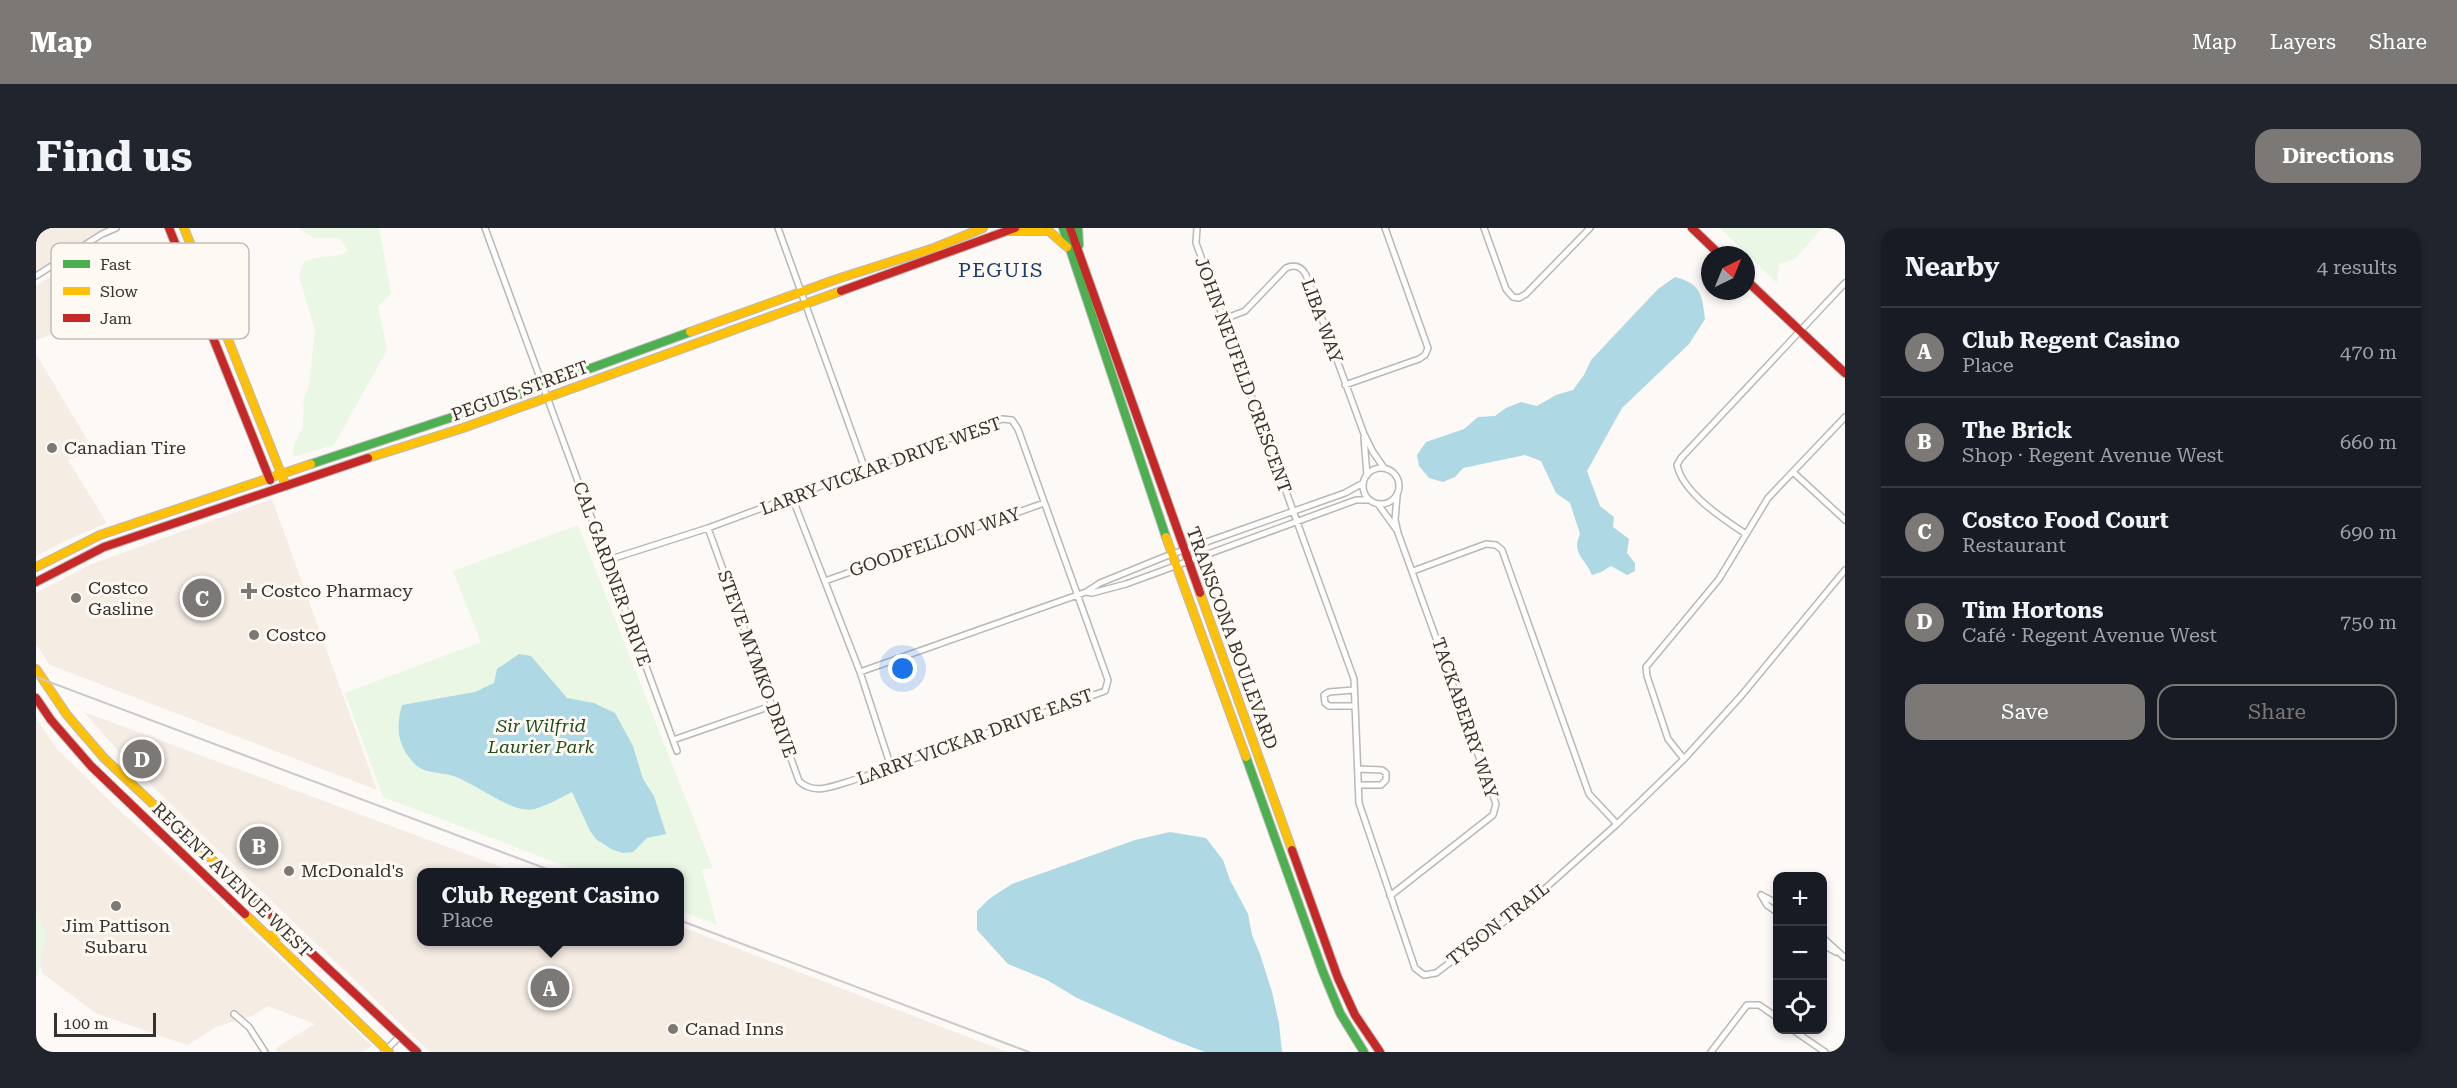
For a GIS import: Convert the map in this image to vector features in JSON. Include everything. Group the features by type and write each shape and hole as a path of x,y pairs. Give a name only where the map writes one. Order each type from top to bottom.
{"street":[{"path":"88,243 116,228"},
{"path":"168,228 174,243"},
{"path":"184,228 190,243"},
{"name":"CAL GARDNER DRIVE","path":"485,228 676,751"},
{"path":"778,228 864,469"},
{"name":"PEGUIS STREET","path":"36,567 100,536 269,477 417,430 934,248 983,228"},
{"name":"TRANSCONA BOULEVARD","path":"1063,228 1172,554 1329,989 1344,1022 1364,1052"},
{"name":"TRANSCONA BOULEVARD","path":"1070,228 1338,978 1355,1015 1380,1052"},
{"path":"1078,228 1079,256"},
{"name":"JOHN NEUFELD CRESCENT","path":"1197,228 1196,243 1295,522"},
{"path":"1346,385 1419,359 1427,352 1428,345 1385,228"},
{"path":"1485,228 1506,289 1513,297 1519,298 1531,289 1590,228"},
{"path":"1692,228 1711,246"},
{"path":"1011,229 1049,231 1060,238 1070,250"},
{"name":"PEGUIS STREET","path":"36,582 104,547 546,398 1011,229"},
{"name":"LIBA WAY","path":"1224,319 1250,307 1286,268 1293,265 1300,267 1306,275 1364,434 1384,468"},
{"path":"36,276 51,266"},
{"path":"1746,534 1718,516 1702,500 1680,477 1677,465 1681,458 1845,283"},
{"path":"1755,289 1845,373"},
{"path":"213,339 273,489"},
{"path":"228,339 286,486"},
{"path":"1684,759 1668,739 1646,667 1719,579 1768,498 1845,417"},
{"name":"LARRY VICKAR DRIVE WEST","path":"608,560 708,528 1002,419 1012,420 1018,429 1078,594"},
{"name":"LIBA WAY","path":"1364,434 1367,475"},
{"path":"1384,468 1393,471 1398,479 1400,488 1395,513 1398,533 1378,504 1370,500 1364,492 1363,483 1374,469 1384,468"},
{"path":"1793,472 1845,519"},
{"path":"1086,592 1100,583 1184,549 1292,513 1345,493 1363,483"},
{"path":"1378,504 1389,503 1397,496"},
{"path":"792,497 860,672 891,767"},
{"path":"860,672 1078,594 1103,590 1177,567 1356,500 1370,500"},
{"name":"GOODFELLOW WAY","path":"825,581 1044,503"},
{"name":"TYSON TRAIL","path":"1295,522 1354,680 1359,803 1416,968 1424,975 1436,973 1530,902 1617,824 1684,759 1741,696 1845,570"},
{"name":"STEVE MYMKO DRIVE","path":"708,528 799,781 806,788 816,790"},
{"name":"TACKABERRY WAY","path":"1390,896 1492,815 1496,804 1398,533"},
{"path":"1413,571 1486,544 1496,545 1503,550 1589,794 1617,824"},
{"name":"LARRY VICKAR DRIVE EAST","path":"816,790 891,767 1105,691 1108,680 1078,594"},
{"name":"REGENT AVENUE WEST","path":"36,669 74,723 104,758 417,1052"},
{"path":"1354,690 1329,692 1324,696 1325,703 1329,706 1355,706"},
{"name":"REGENT AVENUE WEST","path":"36,698 51,720 91,766 387,1051"},
{"path":"673,740 771,706"},
{"path":"1358,769 1382,770 1386,773 1386,780 1381,785 1358,785"},
{"path":"146,818 156,806"},
{"path":"1773,901 1761,895 1767,905 1773,909"},
{"path":"268,936 292,934"},
{"path":"1827,942 1844,957"},
{"path":"1827,947 1844,957"},
{"path":"1711,1052 1747,1005 1757,1004 1773,1015"},
{"path":"234,1014 249,1027 265,1052"},
{"path":"1800,1034 1825,1052"},
{"path":"387,1051 400,1036"},
{"path":"36,1050 42,1052"}],"shaded area":[{"path":"36,228 106,228 82,243 51,243 51,262 36,271"},
{"path":"51,277 51,335 36,340 36,286"},
{"path":"36,354 94,451 68,460 107,523 36,556"},
{"path":"272,499 377,790 50,665 36,644 36,593 89,565"},
{"path":"84,712 504,868 417,868 417,946 684,946 684,928 1007,1052 430,1052 127,761"},
{"path":"36,718 57,749 118,809 372,1046 362,1052 278,1052 276,1048 315,1024 268,1006 252,1016 218,1026 187,1045 95,1013 42,973 36,948"}],"green space":[{"path":"298,228 379,228 391,293 378,307 387,350 334,445 293,457 294,445 303,427 304,398 309,386 315,330 299,276 303,263 308,260 343,254 348,251 339,238 314,238"},
{"path":"1720,228 1822,228 1795,259 1779,264 1777,283 1755,262 1755,246 1739,246"},
{"name":"Sir Wilfrid Laurier Park","path":"578,525 713,868 702,870 717,925 684,912 684,868 570,868 383,797 345,693 481,642 453,571"},
{"path":"36,911 47,934 36,977"}],"water":[{"path":"1675,277 1690,283 1699,291 1705,319 1689,344 1622,408 1587,471 1600,506 1614,517 1613,527 1629,539 1627,553 1635,563 1635,571 1627,575 1611,566 1592,575 1578,551 1580,534 1570,503 1556,493 1541,461 1525,455 1463,468 1455,477 1443,482 1429,478 1419,466 1417,455 1426,442 1464,429 1478,417 1495,416 1506,408 1521,402 1537,406 1556,395 1573,390 1591,360 1658,289"},
{"path":"519,654 531,656 567,698 594,703 615,713 633,746 643,779 654,796 666,834 647,838 633,852 623,853 597,840 590,831 572,792 543,806 525,810 504,802 460,778 425,770 412,761 403,748 399,734 402,705 475,692 494,683 497,669"},
{"path":"1170,832 1206,838 1223,860 1230,880 1248,914 1252,935 1272,992 1279,1023 1282,1052 1205,1052 1173,1040 1077,998 1047,980 1008,964 977,930 977,911 989,899 1012,884 1135,840"}],"railway":[{"path":"36,677 544,868"},
{"path":"684,922 1029,1052"}],"traffic: fast":[{"path":"1063,228 1166,537"},
{"path":"1078,228 1079,245"},
{"path":"311,464 504,400 690,332"},
{"path":"1246,757 1323,972 1340,1013 1364,1052"}],"traffic: slow":[{"path":"184,228 190,243"},
{"path":"690,332 837,279 934,248 983,228"},
{"path":"1010,231 1049,231 1067,247"},
{"path":"368,458 463,428 841,291"},
{"path":"228,339 286,486"},
{"path":"36,567 100,535 311,464"},
{"path":"1166,537 1246,757"},
{"path":"1200,593 1292,850"},
{"path":"36,669 67,715 104,758 253,898"},
{"path":"245,914 389,1052"},
{"path":"268,936 292,934"}],"traffic: jam":[{"path":"169,228 175,243"},
{"path":"841,291 1015,228"},
{"path":"1070,228 1200,593"},
{"path":"1692,228 1711,246"},
{"path":"1755,288 1845,373"},
{"path":"213,339 270,480"},
{"path":"36,582 104,547 368,458"},
{"path":"36,698 51,720 91,766 245,914"},
{"path":"1292,850 1338,978 1355,1015 1380,1052"},
{"path":"253,898 417,1052"}],"place":[{"name":"Canadian Tire","path":"52,448"},
{"name":"Costco Pharmacy","path":"249,591"},
{"name":"Costco Gasline","path":"76,598"},
{"name":"Costco Food Court","path":"202,598"},
{"name":"Costco","path":"254,635"},
{"name":"Tim Hortons","path":"142,759"},
{"name":"The Brick","path":"259,846"},
{"name":"McDonald's","path":"289,871"},
{"name":"Jim Pattison Subaru","path":"116,906"},
{"name":"Club Regent Casino","path":"550,988"},
{"name":"Canad Inns","path":"673,1029"}],"district":[{"name":"PEGUIS","path":"1001,270"}]}
